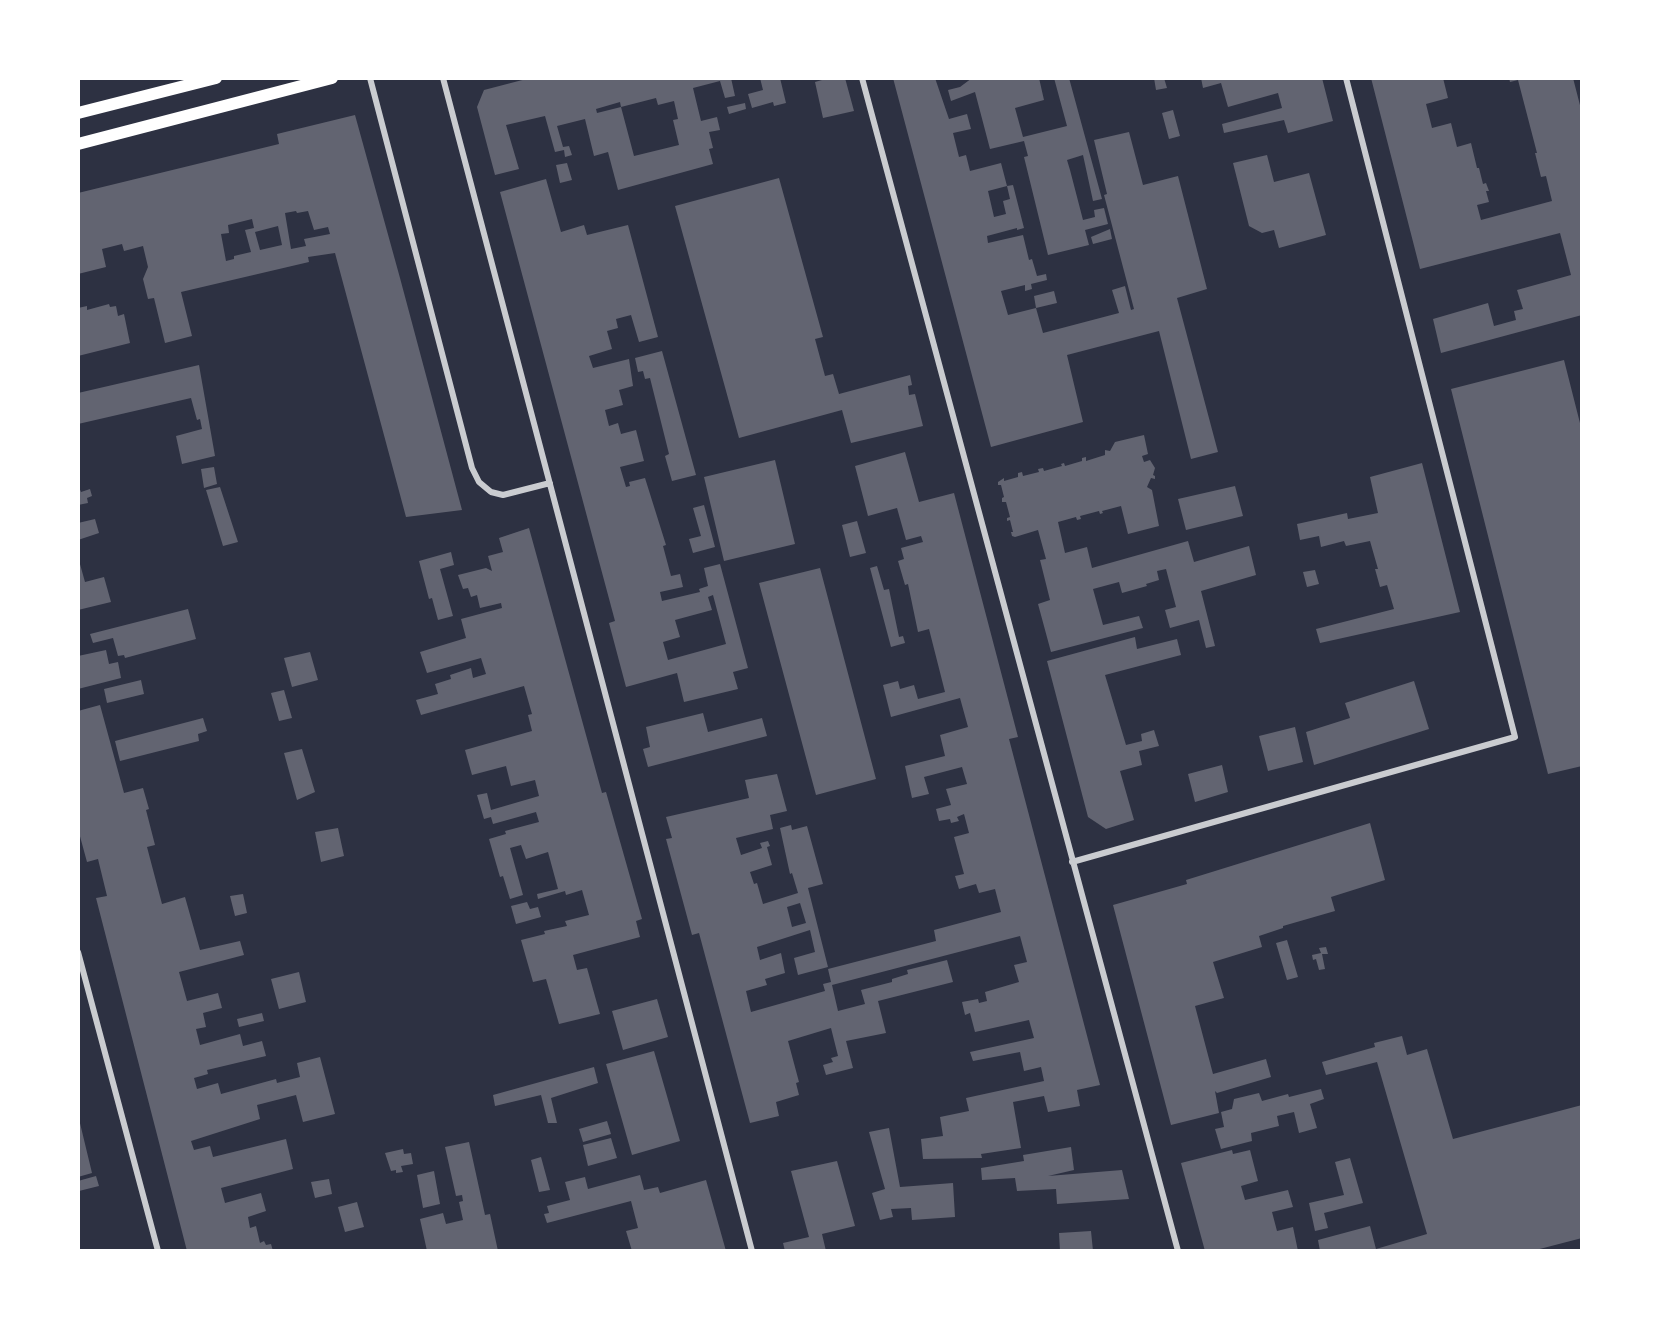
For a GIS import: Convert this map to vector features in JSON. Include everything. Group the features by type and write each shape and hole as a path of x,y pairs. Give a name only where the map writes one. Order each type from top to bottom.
{"main road":[{"path":"78,113 216,78"},
{"path":"78,144 332,78"}],"street":[{"path":"370,78 472,468 479,482 491,492 503,495 550,483"},
{"path":"444,78 752,1251"},
{"path":"862,78 1178,1251"},
{"path":"1072,862 1515,736 1346,78"},
{"path":"78,952 158,1251"}],"building":[{"path":"530,78 731,78 735,96 725,98 720,81 693,88 701,121 717,117 720,130 709,132 713,148 709,149 713,164 618,190 608,152 594,156 585,119 557,126 563,147 569,146 572,155 565,157 564,150 555,152 545,116 506,125 519,169 495,175 477,107 484,90","holes":["656,98 658,105 674,101 678,119 673,120 679,145 634,156 621,107","620,102 621,107 597,113 596,109"]},
{"path":"760,78 780,78 786,103 774,106 773,102 752,108 748,94 763,90"},
{"path":"829,78 845,78 854,111 823,118 815,82"},
{"path":"893,78 935,78 949,119 967,114 971,129 953,133 959,157 966,155 970,171 1001,163 1007,186 1013,185 1024,228 987,236 988,243 1023,235 1029,260 1032,259 1037,276 1046,274 1047,280 1031,284 1032,289 1025,291 1025,285 1001,291 1008,315 1036,308 1043,333 1119,313 1112,290 1125,286 1131,310 1134,309 1104,195 1107,194 1094,140 1129,132 1143,185 1178,176 1207,289 1177,298 1218,452 1191,459 1159,331 1067,355 1083,422 991,447","holes":["1007,186 1010,199 1003,201 1006,214 994,217 988,191"]},
{"path":"972,78 1039,78 1044,100 1015,108 1023,137 1067,126 1054,78 1069,78 1102,199 1093,201 1083,155 1067,160 1083,220 1095,217 1094,210 1104,208 1108,224 1085,230 1089,245 1048,255 1024,157 1028,156 1024,141 990,149 975,92 951,101 948,90 960,87"},
{"path":"1154,78 1164,78 1167,88 1156,90"},
{"path":"1201,78 1322,78 1333,121 1288,133 1284,120 1224,133 1222,124 1282,108 1278,93 1228,107 1221,83 1203,88"},
{"path":"1371,78 1443,78 1448,98 1426,104 1432,128 1451,123 1457,147 1471,143 1483,184 1486,183 1489,191 1486,191 1489,202 1477,205 1481,220 1552,201 1546,176 1541,177 1518,80 1510,82 1509,78 1573,78 1582,113 1582,315 1441,353 1433,319 1488,303 1494,326 1516,320 1514,311 1523,309 1517,290 1571,275 1560,233 1420,269"},
{"path":"745,103 746,109 729,114 727,107"},
{"path":"1173,110 1180,136 1169,139 1162,113"},
{"path":"355,115 462,510 406,517 335,253 308,257 309,262 181,292 192,336 165,343 154,298 148,299 143,279 148,267 143,246 124,251 122,244 102,249 106,267 78,274 78,193 279,144 277,134","holes":["296,211 297,213 308,211 314,230 328,227 330,234 304,239 306,246 291,249 285,213","252,219 254,228 245,230 251,252 234,256 234,259 226,261 221,234 229,233 228,225","278,226 282,245 260,250 255,232"]},
{"path":"1267,155 1274,182 1309,173 1326,235 1279,248 1274,230 1262,233 1249,226 1233,163"},
{"path":"567,163 572,180 560,183 556,165"},
{"path":"779,178 823,337 815,339 825,376 833,374 839,394 910,375 912,385 908,386 909,395 915,394 923,426 851,443 842,410 739,438 675,206"},
{"path":"546,179 561,232 584,225 587,235 628,225 658,337 639,342 631,315 616,319 618,328 607,331 612,349 589,356 593,368 629,359 633,386 619,390 623,405 605,410 609,426 618,423 621,434 636,430 644,461 620,467 626,487 630,486 629,482 645,478 666,545 663,546 671,576 680,574 683,587 660,592 662,601 700,592 699,589 708,586 704,568 720,564 748,668 733,672 738,689 684,702 677,673 626,687 609,623 615,621 500,192","holes":["713,595 726,644 668,660 663,642 680,637 675,620 712,610 708,597"]},
{"path":"1110,229 1112,239 1093,244 1091,237"},
{"path":"1054,291 1057,303 1036,308 1034,296"},
{"path":"109,304 110,307 116,306 118,316 124,314 130,343 78,356 78,308 87,306 87,310"},
{"path":"662,351 696,475 672,481 665,456 669,454 650,378 645,379 643,371 638,372 635,358"},
{"path":"1564,360 1582,431 1582,766 1548,774 1451,389"},
{"path":"199,365 215,456 182,464 176,436 202,429 191,398 78,424 78,393"},
{"path":"1144,435 1148,454 1142,456 1144,462 1150,460 1155,468 1153,475 1155,479 1151,478 1147,487 1152,490 1159,526 1128,534 1121,506 1102,511 1103,513 1100,514 1099,511 1080,516 1081,519 1077,520 1076,517 1058,522 1065,553 1087,547 1092,568 1188,541 1194,562 1249,546 1256,575 1201,591 1215,646 1206,648 1199,620 1170,628 1165,610 1176,607 1166,569 1157,571 1159,580 1122,593 1119,582 1093,589 1103,625 1139,616 1143,628 1051,652 1038,604 1050,600 1040,560 1046,559 1038,530 1012,536 1010,520 1007,521 1010,517 1006,502 1002,502 1004,497 998,482 1004,478 1004,481 1018,477 1018,473 1022,472 1023,476 1039,472 1038,469 1043,468 1044,471 1062,466 1061,464 1064,463 1065,466 1082,461 1082,458 1086,457 1086,461 1105,455 1105,450 1110,451 1115,442"},
{"path":"905,452 919,502 954,493 1018,737 1009,739 1100,1085 1077,1090 1080,1106 1048,1112 1044,1096 1013,1102 1021,1148 981,1154 982,1158 923,1159 921,1139 943,1136 940,1117 969,1111 966,1098 1044,1081 1041,1067 1024,1071 1020,1052 973,1061 970,1052 1034,1038 1029,1020 975,1032 970,1013 965,1015 962,1002 978,999 979,1003 987,1001 985,992 1019,982 1014,965 1027,962 1020,936 832,985 838,1011 865,1004 861,990 892,982 892,979 908,974 907,970 947,960 953,982 878,1001 886,1033 846,1041 853,1068 826,1075 823,1065 833,1062 831,1058 838,1056 831,1028 788,1041 799,1082 796,1083 799,1095 776,1102 779,1116 750,1123 699,933 692,935 666,839 672,838 666,817 749,798 745,780 777,774 787,811 770,815 773,829 736,838 741,855 762,848 760,843 768,841 770,846 767,847 772,865 750,872 754,884 757,883 763,904 798,893 792,873 790,874 780,828 791,825 792,830 807,826 823,884 808,888 828,967 798,975 794,958 815,952 810,930 757,947 760,960 781,953 785,973 765,979 767,985 746,991 751,1012 825,991 823,984 831,982 828,969 936,941 934,930 1001,912 995,889 979,893 976,884 959,889 955,876 964,874 954,837 969,833 964,814 957,817 959,821 951,823 950,819 939,821 936,809 951,805 946,789 967,784 962,767 924,777 929,794 912,798 905,766 945,756 940,735 968,727 960,698 891,717 883,685 898,681 900,689 914,685 918,699 945,692 929,629 918,632 908,584 905,585 898,561 904,559 901,548 923,542 921,536 906,540 897,508 868,516 855,466","holes":["800,903 806,923 792,927 787,907"]},
{"path":"775,460 795,544 724,561 704,477"},
{"path":"1422,463 1460,612 1320,643 1316,629 1394,609 1387,585 1380,587 1375,569 1378,569 1370,541 1346,546 1344,541 1321,547 1319,536 1300,540 1297,524 1347,513 1348,519 1378,513 1370,477"},
{"path":"214,467 217,484 204,488 201,469"},
{"path":"78,485 81,492 90,489 92,496 87,498 88,503 78,505"},
{"path":"1235,486 1243,516 1186,530 1178,499"},
{"path":"220,487 238,542 223,546 206,490"},
{"path":"704,505 715,547 693,553 689,539 701,536 693,508"},
{"path":"95,519 99,533 78,540 78,523"},
{"path":"857,521 866,553 850,557 842,525"},
{"path":"529,528 602,793 606,792 642,919 636,921 640,937 573,955 577,970 587,968 600,1014 559,1024 546,979 533,982 521,940 545,934 544,931 567,926 565,921 589,915 582,890 566,895 565,891 538,899 537,894 558,889 548,852 526,859 521,845 510,848 523,895 510,899 503,876 500,877 489,839 506,834 505,831 539,822 536,812 493,824 491,817 484,819 477,795 487,793 491,810 539,796 535,780 511,786 506,766 472,775 465,750 532,731 528,715 532,714 524,686 421,715 416,700 438,694 435,684 451,679 450,675 471,668 473,678 486,674 481,658 427,673 420,652 466,638 461,619 502,608 501,603 480,608 477,595 471,597 468,588 463,589 458,575 486,568 492,571 488,556 503,552 499,538"},
{"path":"451,552 454,565 440,569 453,616 438,620 432,598 429,599 419,561"},
{"path":"78,557 85,582 104,577 111,602 78,610"},
{"path":"877,566 884,590 889,589 899,637 903,636 905,643 891,647 870,568"},
{"path":"820,568 876,779 816,795 759,583"},
{"path":"1315,570 1319,584 1307,587 1303,572"},
{"path":"188,609 196,639 125,658 124,655 118,656 113,638 93,643 90,634"},
{"path":"1135,637 1137,649 1177,639 1181,655 1105,675 1126,745 1142,741 1141,734 1154,730 1159,746 1139,751 1142,765 1120,771 1134,820 1106,829 1088,817 1047,661"},
{"path":"106,650 109,664 118,662 121,678 78,689 78,656"},
{"path":"310,652 318,680 292,687 284,658"},
{"path":"141,680 144,694 107,703 104,689"},
{"path":"1414,681 1429,729 1314,765 1306,732 1350,718 1345,703"},
{"path":"284,690 292,718 279,721 271,693"},
{"path":"100,705 124,793 143,788 155,845 147,847 162,904 185,897 200,950 240,941 244,955 179,972 187,1001 218,993 222,1008 203,1013 206,1027 196,1029 200,1045 240,1034 243,1046 262,1041 266,1056 207,1070 208,1074 194,1078 197,1089 218,1083 221,1094 276,1079 277,1083 300,1077 297,1063 320,1057 335,1114 303,1122 296,1095 257,1105 260,1119 191,1141 194,1150 210,1146 213,1157 286,1139 293,1169 221,1188 225,1203 261,1193 266,1211 248,1217 250,1228 256,1226 260,1243 264,1241 266,1245 271,1244 273,1251 187,1251 96,898 107,896 98,859 87,862 78,829 78,711"},
{"path":"703,713 708,732 762,718 767,736 648,767 643,749 650,747 646,727"},
{"path":"203,718 207,731 198,734 199,741 120,761 115,741"},
{"path":"1295,727 1303,762 1268,771 1259,736"},
{"path":"302,749 315,792 297,800 284,753"},
{"path":"1222,765 1228,792 1195,802 1188,774"},
{"path":"1370,823 1385,880 1331,897 1335,911 1283,926 1283,928 1259,936 1262,947 1213,962 1224,998 1195,1006 1213,1074 1266,1059 1271,1077 1217,1093 1215,1091 1219,1113 1171,1125 1113,905 1187,884 1186,880"},
{"path":"338,828 344,856 321,862 315,832"},
{"path":"243,894 247,913 235,916 230,896"},
{"path":"527,902 530,909 538,907 541,917 516,924 511,906"},
{"path":"1287,940 1298,977 1287,980 1276,943"},
{"path":"1326,947 1328,954 1322,954 1325,969 1319,970 1316,959 1313,960 1312,955 1321,953 1319,948"},
{"path":"299,972 306,1002 279,1009 271,979"},
{"path":"657,999 668,1037 623,1050 612,1011"},
{"path":"262,1013 264,1021 239,1027 237,1019"},
{"path":"1402,1036 1407,1055 1427,1049 1453,1139 1582,1105 1582,1238 1532,1251 1320,1251 1318,1240 1370,1226 1376,1249 1427,1234 1377,1062 1326,1075 1322,1062 1375,1047 1374,1043"},
{"path":"654,1051 680,1141 632,1155 606,1064"},
{"path":"594,1067 598,1083 551,1098 557,1123 548,1123 541,1095 495,1106 493,1095"},
{"path":"1321,1089 1324,1099 1310,1104 1317,1128 1299,1133 1294,1112 1277,1116 1279,1126 1251,1133 1252,1141 1221,1149 1215,1129 1224,1127 1221,1112 1232,1109 1234,1099 1259,1093 1262,1101"},
{"path":"78,1120 92,1173 78,1177"},
{"path":"607,1121 611,1134 583,1142 579,1129"},
{"path":"889,1128 900,1187 953,1183 955,1217 912,1220 911,1208 891,1209 893,1217 880,1220 872,1193 885,1189 869,1132"},
{"path":"611,1138 617,1158 588,1166 583,1145"},
{"path":"469,1142 485,1215 490,1214 498,1251 427,1251 420,1219 443,1213 446,1224 463,1220 459,1202 463,1201 462,1195 456,1196 445,1147"},
{"path":"1071,1147 1074,1170 1048,1176 1122,1170 1129,1199 1057,1204 1056,1189 1017,1191 1015,1178 982,1180 981,1168 1024,1161 1023,1155"},
{"path":"403,1149 404,1154 411,1153 413,1164 401,1166 403,1172 391,1171 385,1153"},
{"path":"1232,1150 1233,1154 1250,1150 1258,1181 1241,1186 1245,1200 1288,1190 1293,1207 1272,1212 1277,1231 1293,1227 1298,1251 1205,1251 1181,1163"},
{"path":"541,1157 550,1190 539,1192 531,1160"},
{"path":"1350,1158 1363,1203 1324,1213 1328,1228 1315,1231 1309,1203 1344,1195 1335,1162"},
{"path":"837,1161 855,1226 822,1234 826,1251 785,1251 783,1243 809,1237 791,1171"},
{"path":"434,1171 440,1204 423,1208 417,1175"},
{"path":"640,1175 644,1190 658,1187 660,1193 706,1180 726,1251 684,1251 683,1249 632,1251 626,1231 638,1228 631,1201 547,1223 544,1214 549,1213 547,1206 570,1200 565,1182 585,1177 588,1189"},
{"path":"96,1176 99,1186 79,1191 78,1181"},
{"path":"329,1179 332,1194 315,1198 311,1182"},
{"path":"357,1202 364,1227 345,1232 338,1207"},
{"path":"1091,1231 1093,1251 1060,1251 1059,1233"}]}
